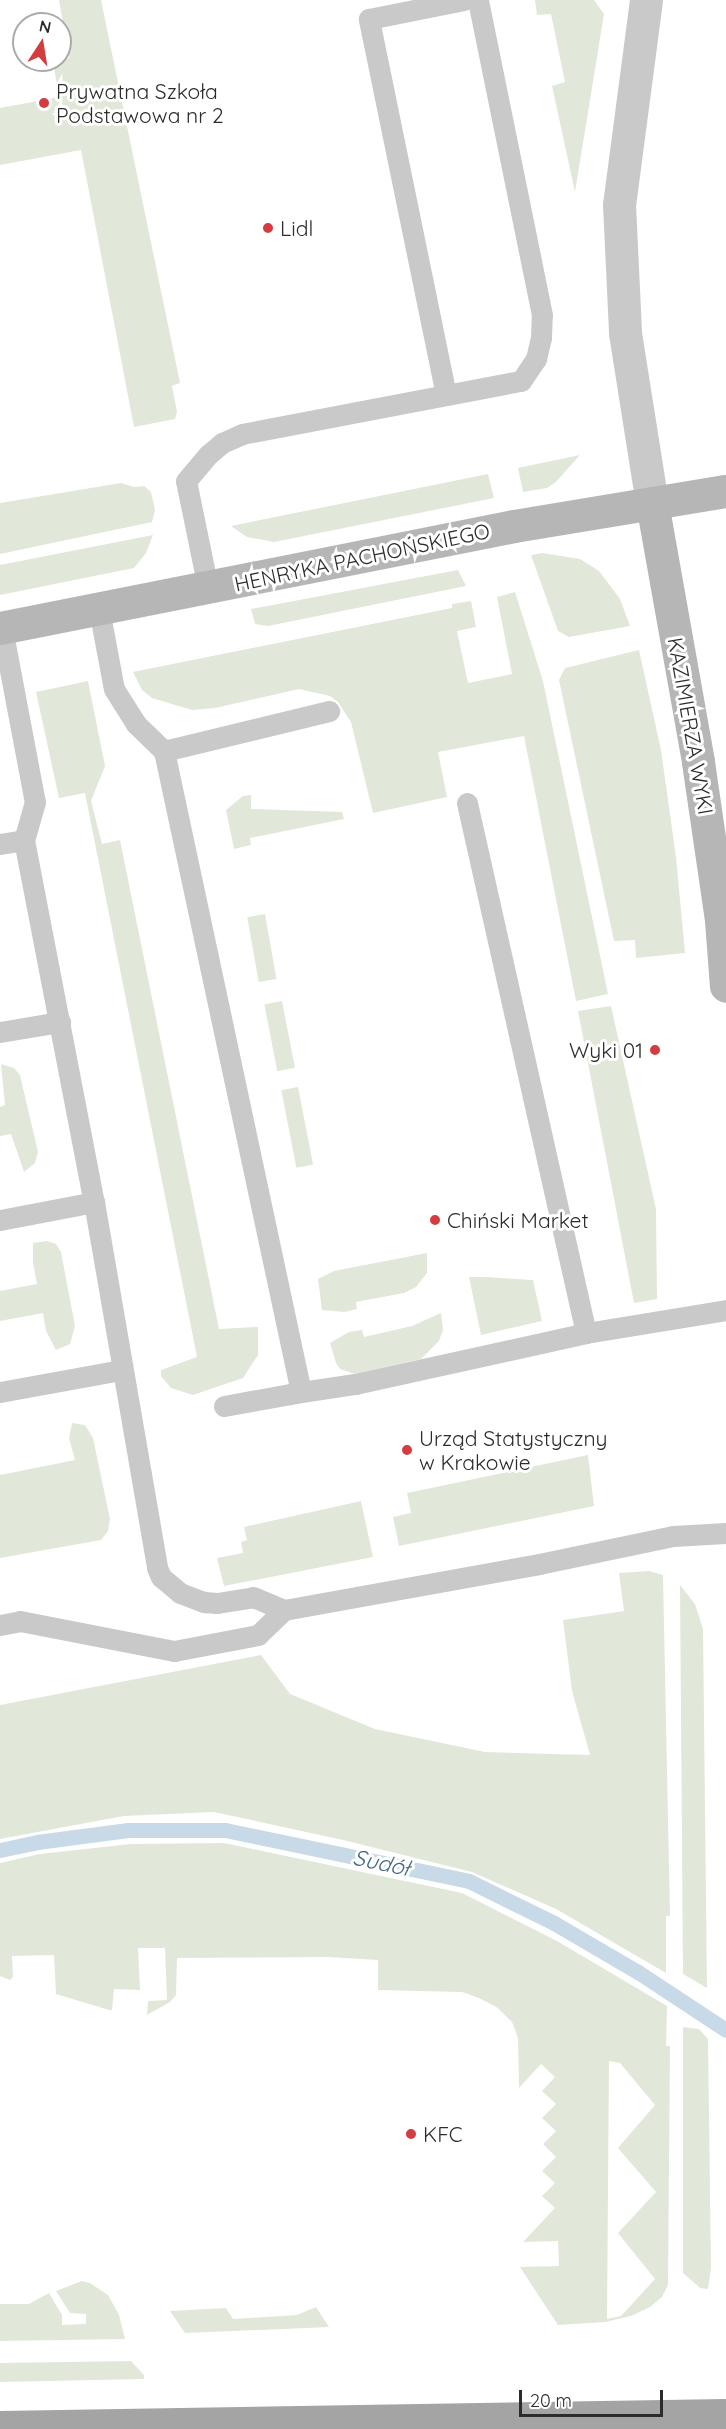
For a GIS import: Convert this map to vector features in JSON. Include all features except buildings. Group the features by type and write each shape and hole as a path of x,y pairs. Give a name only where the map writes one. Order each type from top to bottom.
{"main road":[{"path":"0,2427 726,2415"}],"street":[{"path":"646,0 619,204 625,333 652,503"},
{"name":"HENRYKA PACHOŃSKIEGO","path":"1,628 514,526 726,491"},
{"name":"KAZIMIERZA WYKI","path":"652,503 699,762 721,920 726,986"}],"lane":[{"path":"446,395 369,19 424,4 464,0"},
{"path":"208,588 186,481 215,448 242,434 521,381 536,359 542,338 542,315 478,0"},
{"path":"99,609 114,689 136,724 164,751 301,1392"},
{"path":"1,628 35,802 24,840 94,1202 121,1370 157,1568 161,1577 180,1593 204,1602 217,1603 253,1597 284,1610 539,1564 673,1536 726,1533"},
{"path":"164,751 329,711"},
{"path":"467,803 586,1333"},
{"path":"0,844 24,840"},
{"path":"0,1032 60,1022"},
{"path":"0,1220 94,1202"},
{"path":"224,1406 355,1384 586,1333 726,1310"},
{"path":"0,1392 121,1370"},
{"path":"0,1625 20,1622 174,1651 258,1635 284,1610"}],"shaded area":[{"path":"59,0 101,0 180,383 172,386 177,412 175,419 134,427 81,150 0,165 0,108 59,97 55,72 72,72 72,12 61,12"},
{"path":"535,0 594,0 604,14 575,192 552,86 565,82 551,14 537,15"},
{"path":"580,455 556,482 547,488 523,492 518,468"},
{"path":"488,474 494,498 274,542 247,537 231,526"},
{"path":"121,483 134,487 144,486 151,492 155,510 152,522 0,554 0,503"},
{"path":"153,535 146,553 134,568 0,595 0,565"},
{"path":"542,553 580,559 599,571 620,599 630,626 569,637 558,631 531,555"},
{"path":"458,570 466,586 268,626 255,624 251,609"},
{"path":"515,592 543,681 608,994 576,1001 524,736 438,752 447,797 373,813 351,722 338,702 330,696 299,689 215,708 192,710 152,698 142,690 133,672 452,608 452,604 471,601 476,627 457,631 468,683 512,674 497,597"},
{"path":"639,650 661,750 676,857 685,953 636,958 635,940 614,941 559,680 565,668"},
{"path":"88,681 105,766 91,801 102,844 120,840 219,1329 258,1327 258,1355 243,1378 193,1395 171,1388 161,1376 161,1370 197,1357 85,793 59,798 36,692"},
{"path":"251,795 251,809 342,812 344,819 250,838 251,845 234,849 226,810 243,796"},
{"path":"265,914 276,979 259,982 247,917"},
{"path":"282,1001 295,1068 277,1071 264,1004"},
{"path":"611,1006 656,1209 657,1299 634,1303 578,1011"},
{"path":"1,1064 14,1068 20,1075 38,1152 35,1163 24,1172 11,1134 0,1136 0,1107 5,1105"},
{"path":"298,1087 313,1165 296,1168 281,1090"},
{"path":"47,1241 56,1244 61,1252 75,1326 70,1344 56,1350 46,1331 43,1313 0,1321 0,1291 37,1284 33,1263 33,1243"},
{"path":"427,1253 427,1273 416,1287 404,1293 356,1302 357,1309 345,1312 322,1310 318,1279 334,1271"},
{"path":"469,1277 533,1280 542,1321 481,1335"},
{"path":"441,1313 443,1330 439,1341 421,1359 355,1374 340,1369 336,1363 330,1343 349,1332 362,1330 364,1337 412,1326"},
{"path":"72,1423 85,1425 93,1438 110,1519 108,1531 101,1540 0,1558 0,1475 75,1460 69,1438"},
{"path":"588,1455 594,1506 399,1546 393,1517 411,1513 407,1493"},
{"path":"361,1501 373,1557 224,1586 217,1558 243,1553 241,1542 247,1540 244,1527"},
{"path":"649,1571 663,1575 670,1916 666,1916 666,1973 556,1909 472,1872 343,1840 214,1812 124,1816 0,1839 0,1705 261,1655 290,1694 375,1729 485,1752 590,1755 572,1691 563,1620 624,1611 619,1573"},
{"path":"680,1585 695,1604 703,1629 707,1988 683,1974"},
{"path":"224,1843 462,1893 557,1941 667,2006 666,2046 670,2046 668,2285 662,2297 650,2307 631,2316 605,2322 558,2325 520,2267 559,2266 558,2241 523,2242 555,2208 542,2196 555,2183 542,2171 556,2157 543,2144 556,2131 542,2118 556,2104 542,2091 555,2077 541,2064 519,2088 518,2038 512,2022 498,2008 479,1998 462,1992 378,1990 378,1960 328,1957 177,1958 176,1995 170,2002 147,2015 148,2001 167,2000 165,1948 138,1948 140,1990 114,1989 112,2010 56,1994 54,1955 12,1956 13,1977 10,1980 0,1976 0,1863 40,1854 131,1844","holes":["609,2061 620,2063 655,2105 618,2148 656,2192 618,2233 655,2279 621,2316 607,2319"]},
{"path":"683,2027 699,2029 708,2039 711,2268 708,2289 700,2288 683,2273"},
{"path":"82,2281 90,2283 108,2295 119,2315 125,2339 0,2341 0,2304 29,2304 49,2293 62,2315 62,2325 86,2324 86,2314 70,2313 56,2291"},
{"path":"316,2307 329,2327 185,2333 170,2311 226,2308 233,2319 297,2315"},
{"path":"131,2361 144,2375 144,2379 0,2382 0,2363"}],"waterway":[{"name":"Sudół","path":"0,1850 37,1842 128,1830 225,1830 469,1881 554,1923 638,1972 726,2030"}],"place":[{"name":"Prywatna Szkoła Podstawowa nr 2","path":"44,103"},
{"name":"Lidl","path":"268,228"},
{"name":"Wyki 01","path":"655,1050"},
{"name":"Chiński Market","path":"435,1220"},
{"name":"Urząd Statystyczny w Krakowie","path":"407,1450"},
{"name":"KFC","path":"411,2134"}]}
